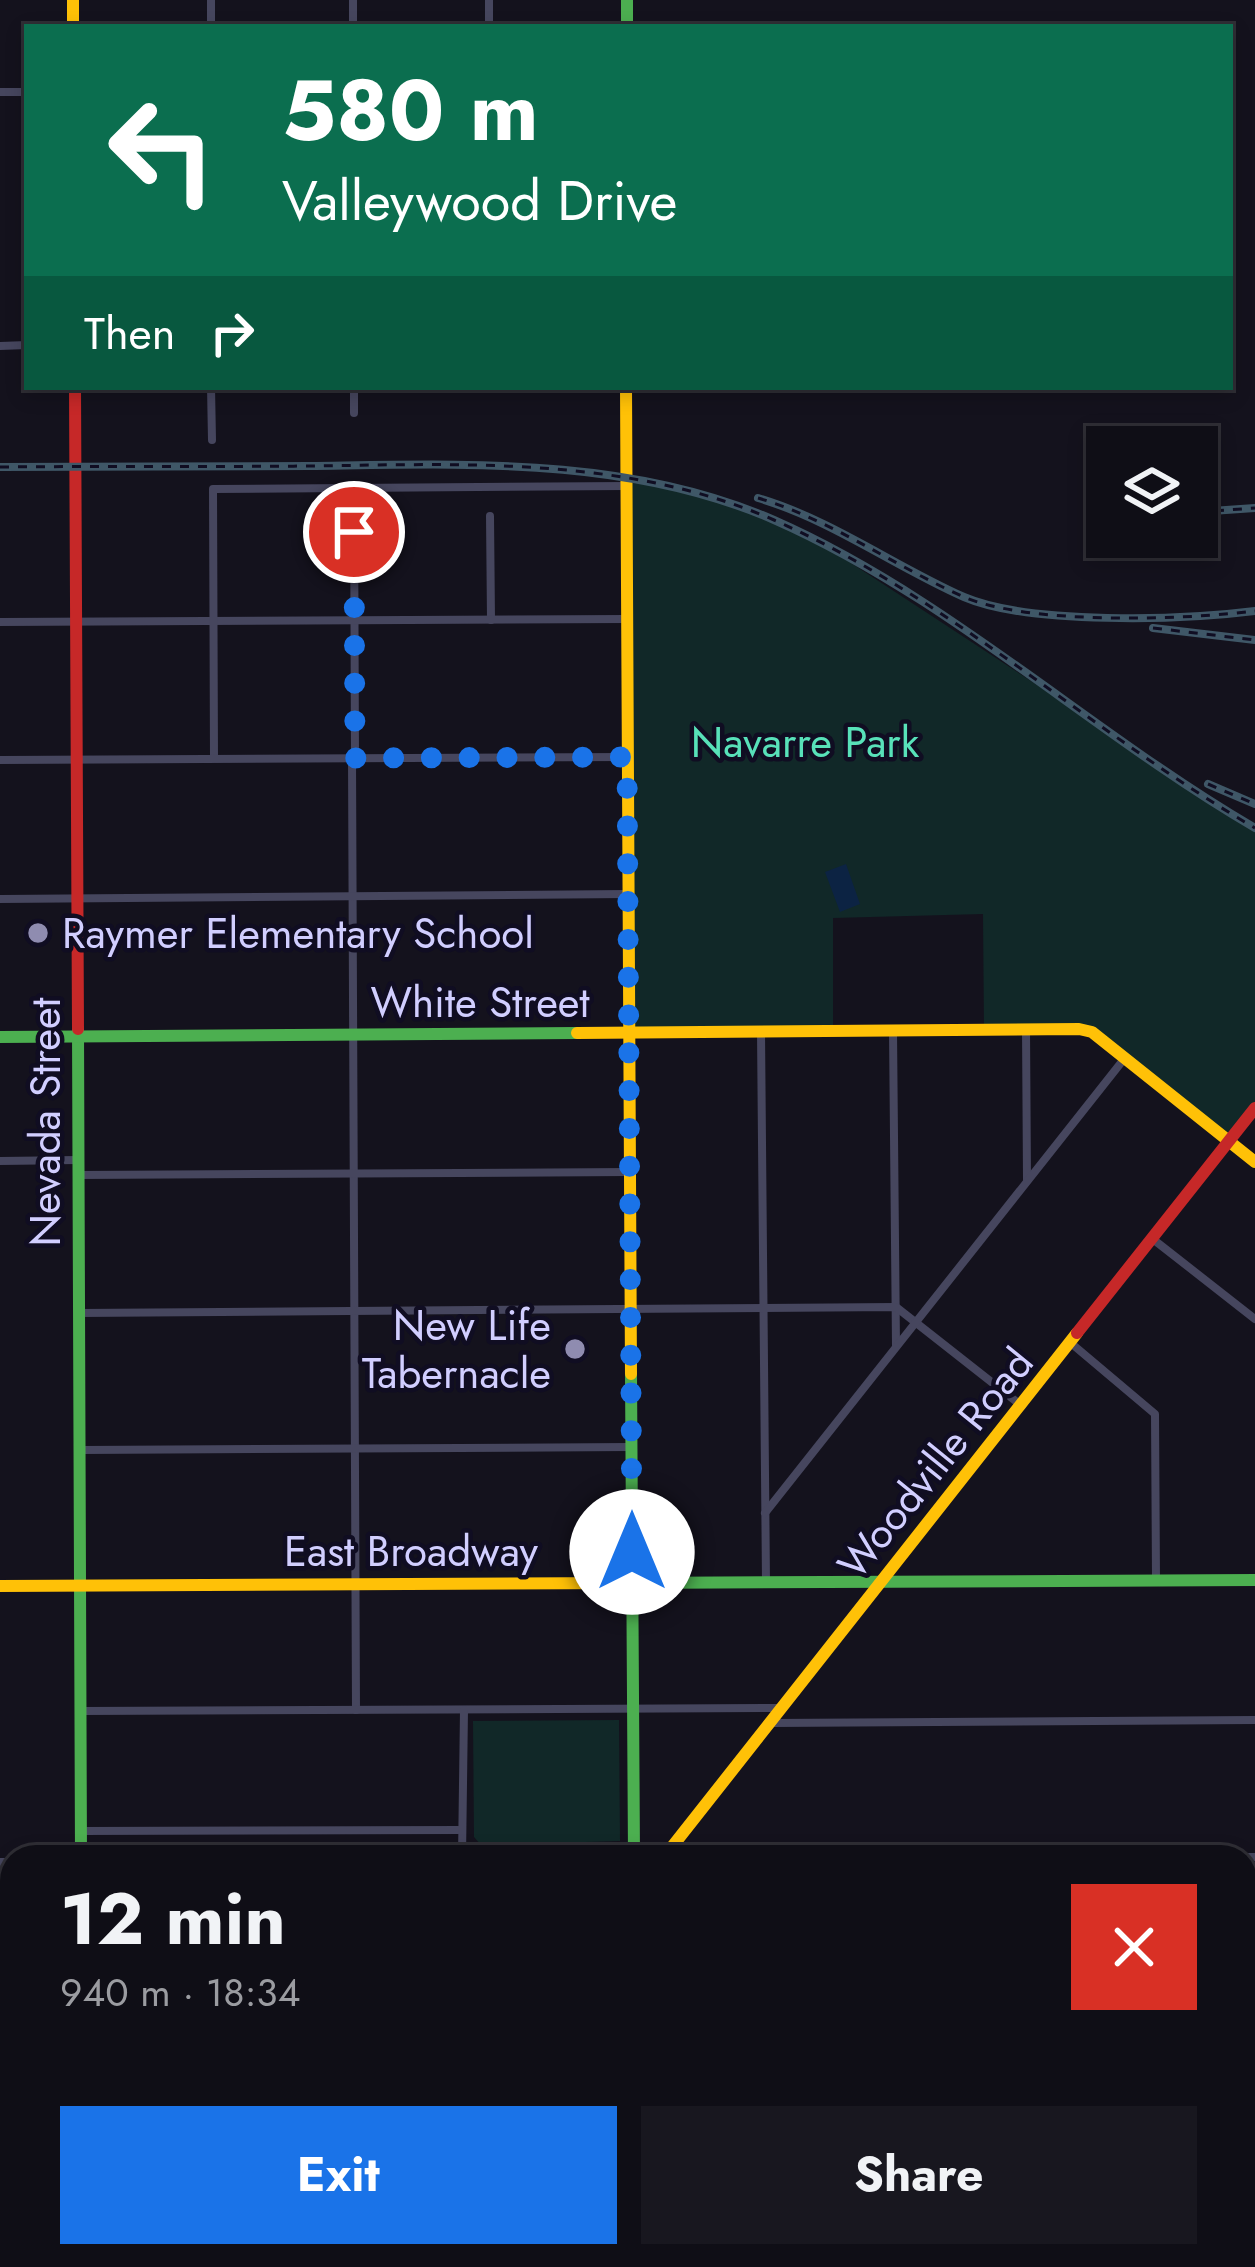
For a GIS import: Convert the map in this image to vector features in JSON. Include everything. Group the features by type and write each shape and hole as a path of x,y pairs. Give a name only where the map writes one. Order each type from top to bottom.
{"street":[{"name":"Nevada Street","path":"75,390 81,1845"},
{"path":"212,390 212,440"},
{"path":"354,390 354,413"},
{"path":"626,390 634,1845"},
{"path":"214,758 213,489 626,486"},
{"path":"354,488 356,1710"},
{"path":"490,515 491,620"},
{"path":"0,622 627,619"},
{"path":"0,760 627,757"},
{"path":"0,899 628,895"},
{"path":"1026,1029 1027,1182"},
{"name":"White Street","path":"0,1037 1084,1029 1124,1059"},
{"path":"893,1031 896,1347"},
{"path":"761,1032 766,1583"},
{"path":"765,1513 1124,1059 1255,1162"},
{"name":"Woodville Road","path":"673,1845 1255,1108"},
{"path":"0,1160 78,1167 353,1173 630,1172"},
{"path":"1154,1240 1255,1319"},
{"path":"79,1313 896,1307 1023,1407"},
{"path":"1072,1344 1155,1414 1156,1581"},
{"path":"79,1450 631,1447"},
{"name":"East Broadway","path":"0,1586 1255,1580"},
{"path":"80,1711 782,1708"},
{"path":"462,1845 464,1710"},
{"path":"770,1723 1255,1720"},
{"path":"81,1832 463,1830"}],"green space":[{"name":"Navarre Park","path":"626,479 736,506 822,544 1255,828 1255,1109 1230,1141 1092,1032 984,1030 983,914 833,918 833,1031 629,1034"},
{"path":"619,1720 620,1841 481,1845 474,1837 473,1721"}],"water":[{"path":"846,864 860,904 840,912 825,872"}],"railway":[{"path":"0,467 486,465 604,474 718,499 838,551 899,587 1255,828"},
{"path":"758,498 812,518 938,585 992,606 1107,618 1255,611"},
{"path":"1218,511 1255,508"},
{"path":"1153,628 1255,640"},
{"path":"1208,784 1255,804"}],"traffic: fast":[{"path":"627,0 627,24"},
{"path":"78,1029 81,1845"},
{"path":"0,1037 577,1033"},
{"path":"631,1374 634,1845"},
{"path":"626,1583 1255,1580"}],"traffic: slow":[{"path":"73,0 73,24"},
{"path":"626,390 631,1374"},
{"path":"577,1033 1079,1029 1092,1032 1255,1162"},
{"path":"673,1845 1077,1333"},
{"path":"0,1586 626,1583"}],"traffic: jam":[{"path":"75,390 78,1029"},
{"path":"1077,1333 1255,1108"}],"place":[{"name":"Raymer Elementary School","path":"38,933"},
{"name":"New Life Tabernacle","path":"575,1349"}],"route":[{"path":"354,532 355,758 627,757 632,1552"}]}
